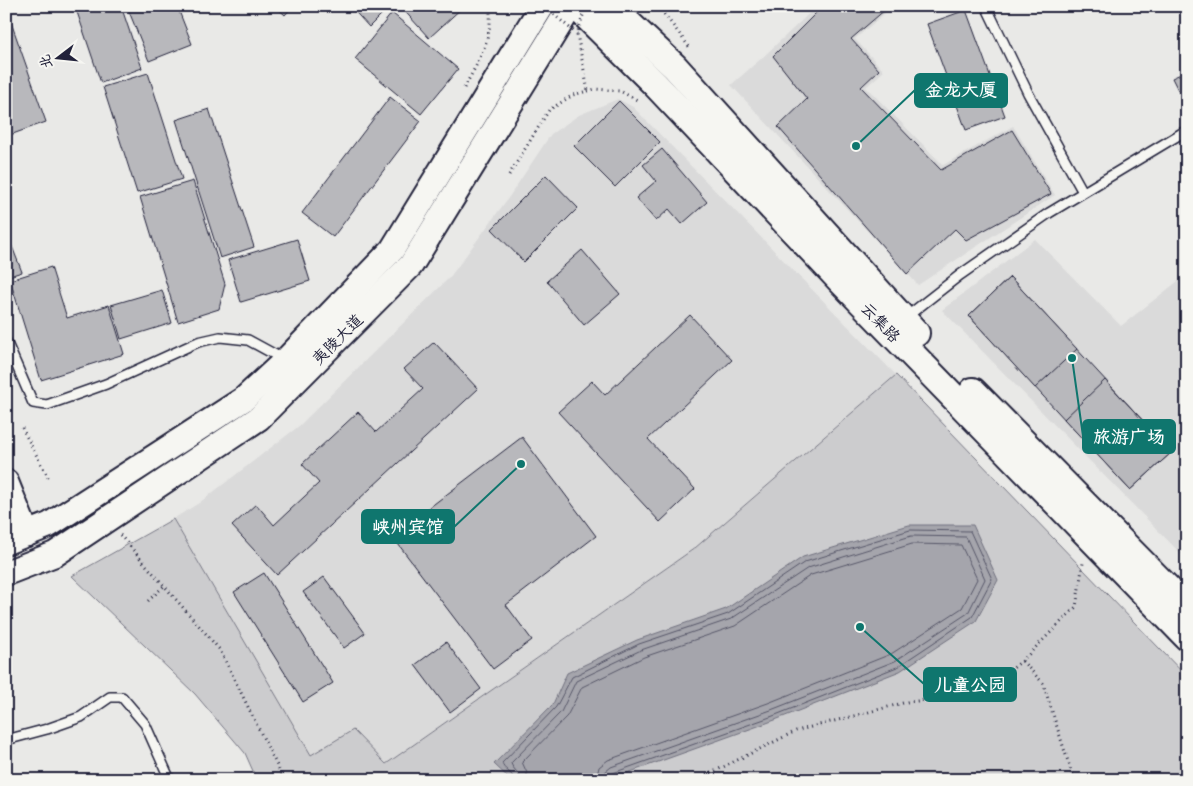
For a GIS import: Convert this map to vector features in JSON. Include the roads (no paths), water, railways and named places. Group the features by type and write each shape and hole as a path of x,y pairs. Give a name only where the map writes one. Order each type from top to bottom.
{"main road":[{"name":"夷陵大道","path":"17,538 49,525 244,399 286,360 392,250 542,6"},
{"name":"夷陵大道","path":"6,573 56,554 259,418 411,265 571,6"},
{"name":"云集路","path":"576,6 655,84 840,280 1187,637"},
{"name":"云集路","path":"610,6 675,67 903,320 1187,608"},
{"path":"6,482 17,538"}],"lane":[{"path":"986,6 1028,93 1083,192"},
{"path":"903,320 960,275 1049,213 1187,130"},
{"path":"6,341 33,403 47,405 106,384 198,342 220,337 248,340 286,360"},
{"path":"6,740 47,729 81,717 110,697 122,697 145,724 170,780"}],"water":[{"path":"909,525 973,525 998,580 976,621 900,671 775,720 608,780 511,780 494,764 553,704 567,673 637,640 726,609 803,557"}],"place":[{"name":"金龙大厦","path":"856,146"},
{"name":"旅游广场","path":"1072,358"},
{"name":"峡州宾馆","path":"521,464"},
{"name":"儿童公园","path":"860,627"}]}
